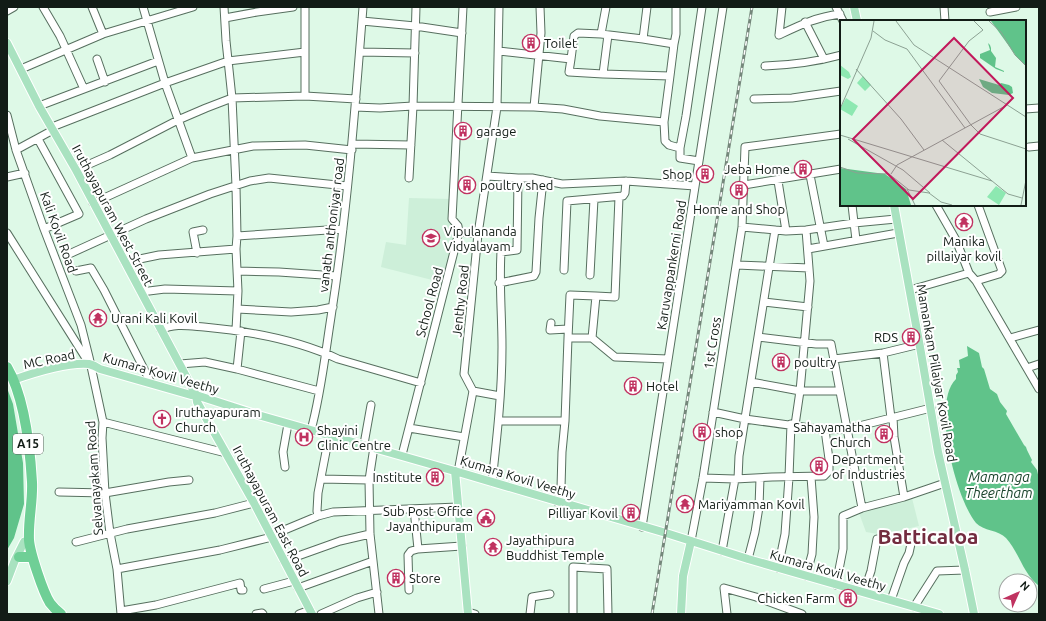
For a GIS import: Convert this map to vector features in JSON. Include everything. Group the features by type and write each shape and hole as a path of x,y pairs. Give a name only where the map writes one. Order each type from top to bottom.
{"highway":[{"name":"A15","path":"7,367 20,400 28,442 32,483 29,524 24,552 40,591 50,608 56,614"},
{"name":"A15","path":"24,552 50,602 61,614"}],"main road":[{"path":"854,7 856,20"},
{"name":"Iruthayapuram West Street","path":"7,43 39,106 76,170 162,330 196,397"},
{"name":"Mamankam Pillaiyar Kovil Road","path":"894,206 920,344 938,452 974,614"},
{"name":"MC Road","path":"13,380 53,368 90,361"},
{"name":"Kumara Kovil Veethy","path":"90,361 100,369 329,436 364,444 457,471 778,568 939,614"},
{"name":"Iruthayapuram East Road","path":"196,397 197,402 254,503 311,612"},
{"path":"457,471 458,507 470,613"},
{"path":"681,614 683,576 691,542"},
{"path":"7,581 24,552"}],"street":[{"path":"7,11 14,7"},
{"path":"43,7 60,36 84,89"},
{"path":"92,7 103,34"},
{"path":"143,7 165,83 192,158"},
{"path":"21,69 103,34 194,7"},
{"path":"224,7 232,98 236,186 237,309 239,331 237,369"},
{"path":"225,18 293,7"},
{"path":"304,7 305,96"},
{"name":"vanath anthoniyar road","path":"311,430 326,353 343,229 352,147 363,7"},
{"path":"409,178 416,7"},
{"path":"463,7 452,219 458,226 459,232 478,234"},
{"name":"Jenthy Road","path":"473,391 464,374 478,234 497,107 499,7"},
{"path":"534,107 541,33 540,7"},
{"path":"603,74 606,7"},
{"path":"643,39 647,7"},
{"path":"676,7 676,34 664,122 665,141 669,145 680,148"},
{"path":"699,161 680,158 680,148 702,7"},
{"name":"Karuvappankerni Road","path":"642,527 723,7"},
{"path":"782,7 779,35 805,22 830,15 842,18"},
{"path":"836,7 842,18"},
{"path":"944,7 945,20"},
{"path":"990,12 1016,7"},
{"path":"362,21 415,26 462,33"},
{"path":"805,22 824,59"},
{"path":"670,76 569,72 574,36 578,33 604,34 674,44"},
{"path":"499,51 571,59"},
{"path":"16,150 38,139 52,129 165,83 228,60 305,52"},
{"path":"360,52 415,54"},
{"path":"765,66 792,65 840,55"},
{"path":"97,59 106,82"},
{"path":"39,106 106,82 158,61"},
{"path":"754,99 792,98 840,92"},
{"path":"76,170 110,155 178,120 232,98 305,96 356,99"},
{"path":"355,107 534,107 563,109 600,116 664,122"},
{"path":"1026,109 1039,108"},
{"name":"Kali Kovil Road","path":"7,115 16,150 24,173 81,325 90,361"},
{"name":"1st Cross","path":"691,542 703,478 737,264 742,227 745,148 840,134"},
{"path":"38,139 79,214 44,229"},
{"path":"93,203 192,158 253,146 305,145 352,147 410,144"},
{"path":"1029,147 1039,146"},
{"path":"744,185 840,169"},
{"path":"7,177 24,173"},
{"path":"810,175 824,246"},
{"path":"487,176 532,178 562,184 626,181 695,186"},
{"path":"67,254 146,219 210,194 250,181 269,178 348,186"},
{"path":"492,482 499,421 502,346 500,252 517,250 518,178"},
{"path":"500,283 534,276 536,272 543,180"},
{"path":"778,180 786,230"},
{"path":"564,270 567,201 623,196 626,193 626,181"},
{"path":"556,502 561,488 570,295 615,297 619,196"},
{"path":"590,275 594,199"},
{"path":"852,206 856,240"},
{"path":"937,206 956,240 969,273 976,281 1039,389"},
{"path":"976,281 999,274 1002,271 978,206"},
{"path":"742,227 775,230 806,230 896,219"},
{"path":"237,236 343,229"},
{"path":"197,253 193,232 203,230"},
{"path":"722,551 736,479 764,302 768,266 775,230"},
{"path":"778,568 785,534 793,425 800,391 808,307 810,281 806,230"},
{"name":"School Road","path":"402,455 459,232"},
{"name":"Selvanayakam Road","path":"7,233 90,361 103,422 102,438 105,493 110,533 117,569 121,612"},
{"path":"808,249 898,233"},
{"path":"125,262 159,255 236,249"},
{"path":"737,264 809,268"},
{"path":"76,271 91,268 104,290 151,383"},
{"path":"237,271 337,276"},
{"path":"910,290 969,273"},
{"path":"141,292 165,289 238,291"},
{"path":"592,338 596,296"},
{"path":"764,302 808,307"},
{"path":"237,309 292,312 333,307"},
{"path":"551,322 550,330 568,330"},
{"path":"162,330 168,326 239,331 296,344 326,353 338,359 421,383"},
{"path":"1010,338 1039,330"},
{"path":"758,337 831,344 862,508"},
{"path":"568,338 592,338 615,357 668,359"},
{"path":"834,359 882,353 920,344"},
{"path":"882,353 904,497"},
{"path":"180,364 205,362 237,369 319,392"},
{"path":"1027,368 1039,364"},
{"path":"751,382 800,391 839,391"},
{"path":"457,471 473,391 500,396"},
{"path":"364,444 371,405"},
{"path":"713,412 745,419 825,430 847,429 931,408"},
{"path":"499,421 565,421"},
{"path":"103,422 226,453"},
{"path":"285,467 283,452 288,424"},
{"path":"409,428 464,437"},
{"path":"703,478 736,479 824,476 829,471 825,430"},
{"path":"318,516 318,493 329,436"},
{"path":"374,447 369,480 370,534 379,614"},
{"path":"806,576 812,554 814,517 811,477"},
{"path":"748,559 755,532 759,507 760,478"},
{"path":"321,479 369,480"},
{"path":"59,492 105,493 189,480"},
{"path":"836,584 843,549 843,516 862,508 904,497 945,483"},
{"path":"76,542 110,533 215,513 254,503"},
{"path":"117,569 220,550 272,537 282,531 318,516 333,512 458,507"},
{"path":"414,509 418,549"},
{"path":"284,561 340,541 370,534"},
{"path":"864,592 871,571 877,539"},
{"path":"891,600 911,544"},
{"path":"409,590 408,555 411,551 418,549 462,546"},
{"path":"264,589 296,584 373,561"},
{"path":"573,614 573,567 607,569 608,614"},
{"path":"914,607 937,571 965,570"},
{"path":"121,612 156,605 240,583 241,590 243,590"},
{"path":"727,614 724,588 756,596 802,614"},
{"path":"321,614 356,598 377,592"},
{"path":"530,614 532,597 550,594"},
{"path":"299,614 311,612"},
{"path":"256,614 263,614"}],"shaded area":[{"name":"Vipulananda Vidyalayam","path":"409,198 451,199 451,219 456,233 444,283 381,267 386,242 406,245"},
{"path":"912,498 919,526 878,534 866,532 859,513"}],"water":[{"name":"Mamanga Theertham","path":"967,346 979,353 982,367 990,389 997,394 1000,402 1007,411 1006,414 1026,447 1032,460 1031,462 1037,470 1039,479 1039,586 1038,573 1028,573 1003,535 983,528 976,523 968,511 954,473 946,429 946,408 949,391 958,372 957,368 960,368 959,360 968,356"},
{"path":"7,388 13,404 23,463 24,504 14,538 7,550"}],"railway":[{"path":"652,614 752,7"}],"place":[{"name":"Toilet","path":"531,43"},
{"name":"garage","path":"463,131"},
{"name":"Jeba Home","path":"803,169"},
{"name":"Shop","path":"705,174"},
{"name":"poultry shed","path":"467,185"},
{"name":"Home and Shop","path":"739,190"},
{"name":"Manika pillaiyar kovil","path":"964,222"},
{"name":"Vipulananda Vidyalayam","path":"431,238"},
{"name":"Urani Kali Kovil","path":"98,318"},
{"name":"RDS","path":"911,337"},
{"name":"poultry","path":"781,362"},
{"name":"Hotel","path":"633,386"},
{"name":"Iruthayapuram Church","path":"162,419"},
{"name":"shop","path":"702,432"},
{"name":"Sahayamatha Church","path":"884,434"},
{"name":"Shayini Clinic Centre","path":"304,437"},
{"name":"Department of Industries","path":"819,466"},
{"name":"Institute","path":"435,477"},
{"name":"Mariyamman Kovil","path":"685,504"},
{"name":"Pilliyar Kovil","path":"631,513"},
{"name":"Sub Post Office Jayanthipuram","path":"486,518"},
{"name":"Jayathipura Buddhist Temple","path":"493,547"},
{"name":"Store","path":"396,578"},
{"name":"Chicken Farm","path":"848,598"}],"district":[{"name":"Batticaloa","path":"928,537"}]}
